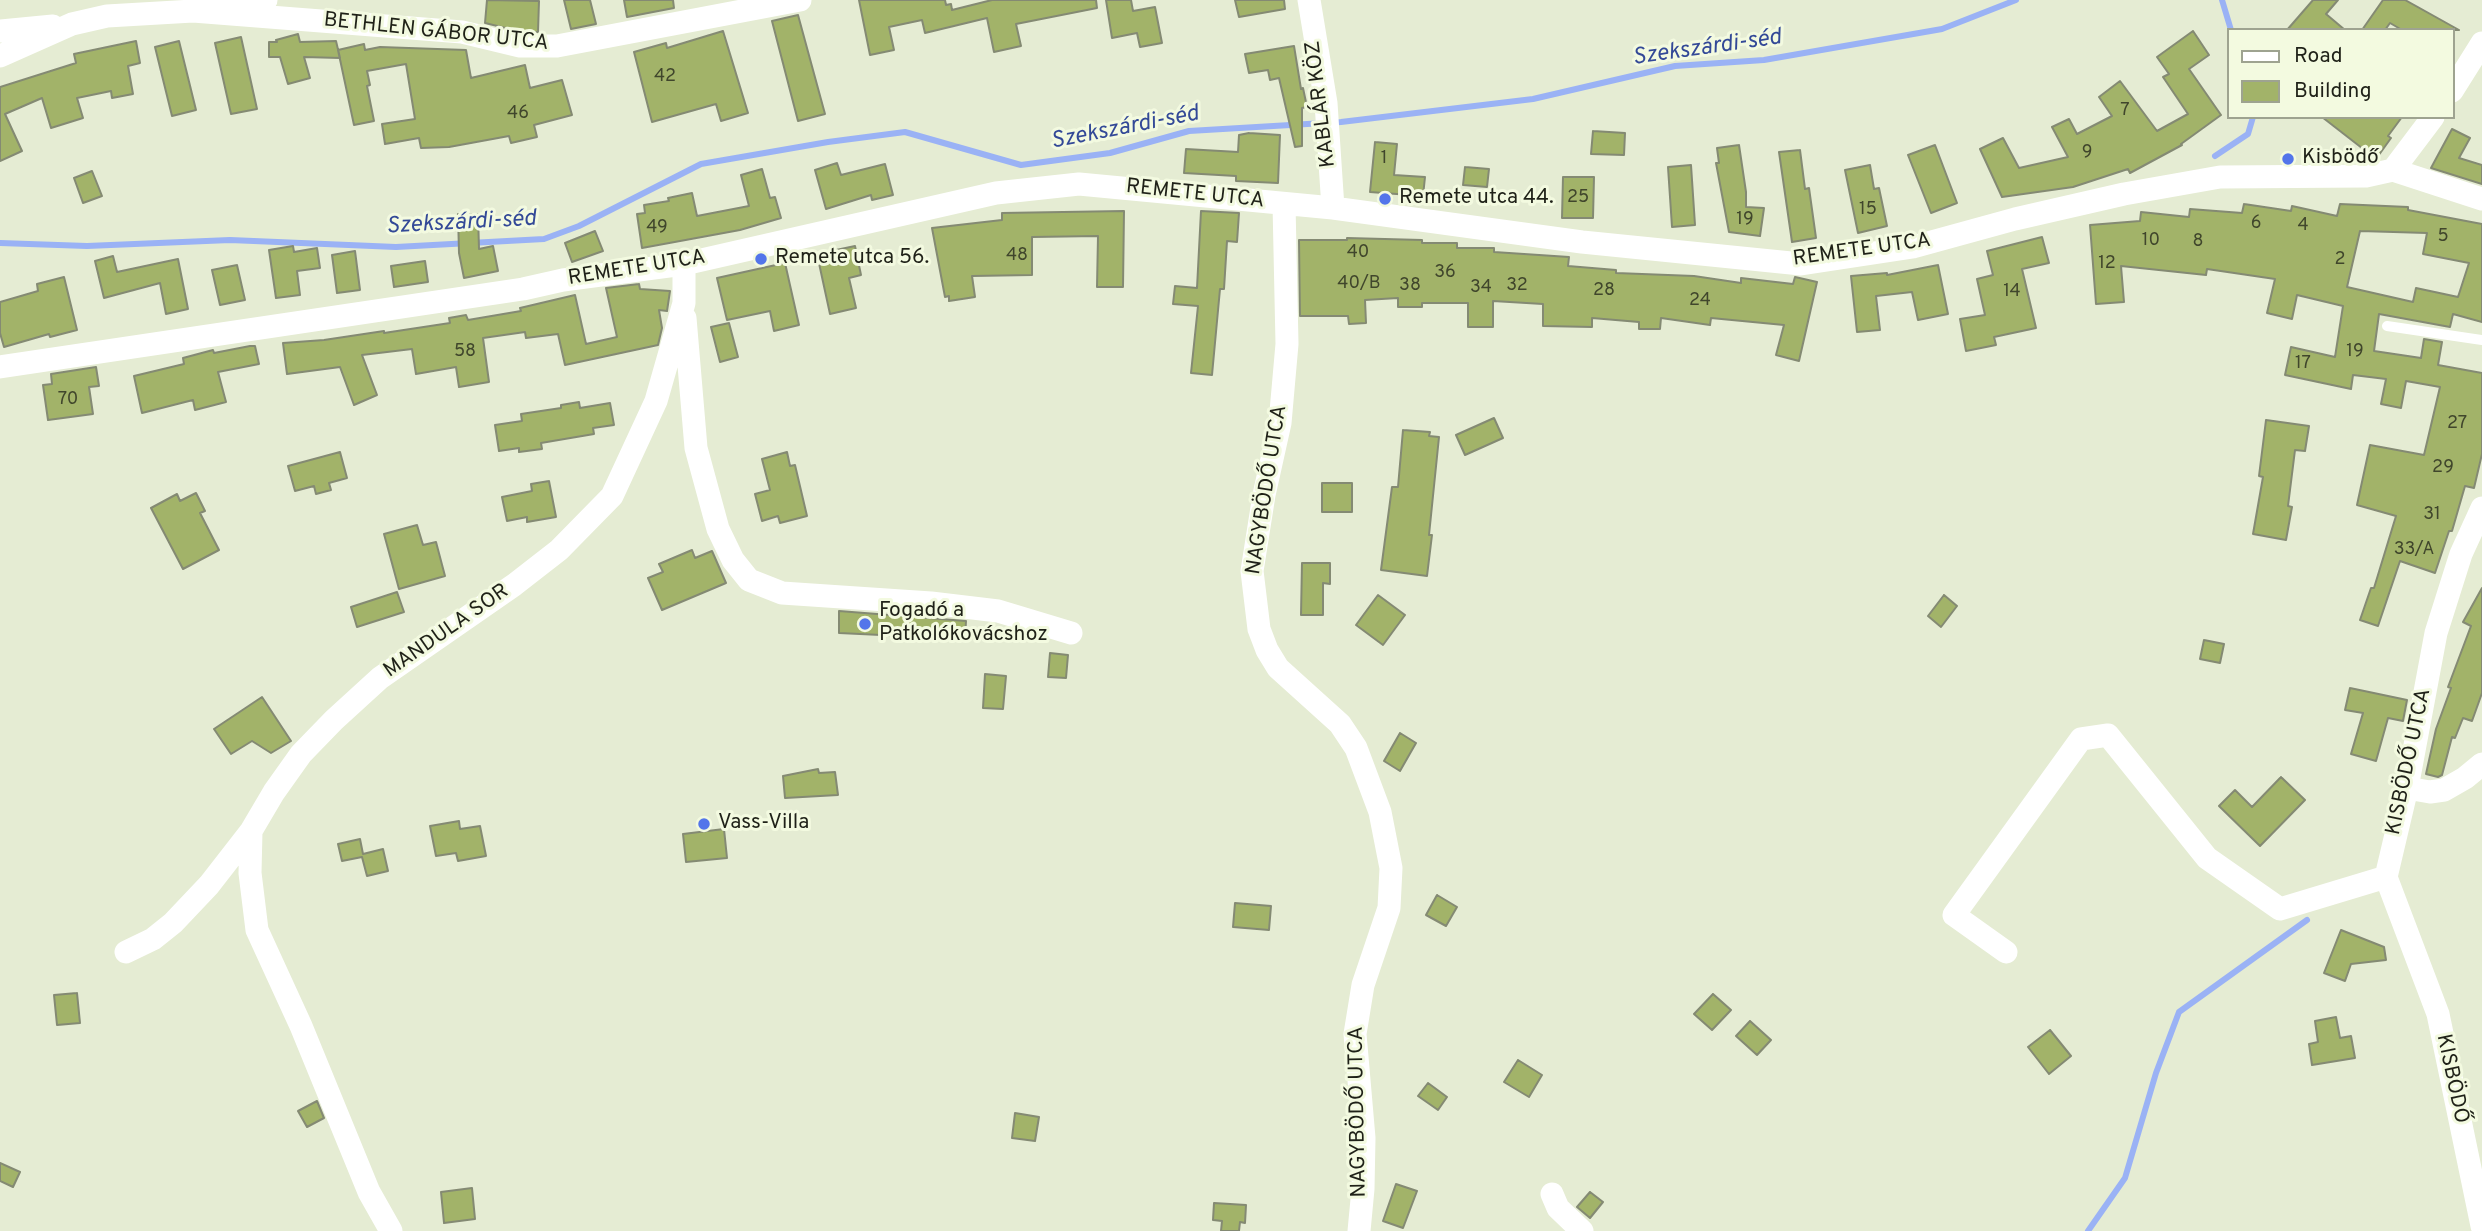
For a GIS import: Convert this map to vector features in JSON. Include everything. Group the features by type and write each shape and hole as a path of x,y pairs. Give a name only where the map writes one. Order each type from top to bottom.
{"street":[{"path":"0,56 104,8 193,11 265,0"},
{"name":"BETHLEN GÁBOR UTCA","path":"193,11 462,32 520,46 557,46 800,0"},
{"name":"KABLÁR KÖZ","path":"1308,0 1326,103 1333,208"},
{"path":"0,31 72,24"},
{"path":"2454,88 2482,43"},
{"path":"2431,119 2393,170 2482,199"},
{"name":"REMETE UTCA","path":"0,367 523,289 563,280 684,264 996,192 1079,184 1333,208 1582,242 1801,264 1913,247 2124,194 2220,177 2366,176 2393,170"},
{"name":"NAGYBÖDŐ UTCA","path":"1284,204 1287,344 1280,423 1264,495 1252,571 1259,629 1267,650 1278,668 1340,724 1356,748 1380,813 1391,868 1389,908 1363,985 1355,1034 1364,1138 1359,1231"},
{"name":"MANDULA SOR","path":"126,952 153,939 173,923 209,885 251,831 301,754 334,720 380,678 514,585 559,550 612,496 656,401 684,303 684,264"},
{"path":"684,303 696,448 718,528 733,560 749,580 782,593 931,603 998,611 1071,633"},
{"name":"KISBÖDŐ UTCA","path":"2386,877 2407,788 2436,633 2461,554 2482,508"},
{"path":"2006,952 1954,915 2081,739 2108,735 2207,858 2280,909 2386,877"},
{"path":"2407,788 2430,792 2444,790 2482,764"},
{"path":"251,831 250,873 257,930 369,1192 389,1229"},
{"name":"KISBÖDŐ","path":"2386,877 2438,1014 2482,1226"},
{"path":"1552,1194 1558,1208 1582,1231"}],"lane":[{"path":"2387,326 2482,340"}],"building":[{"path":"487,0 539,1 538,32 522,32 485,23"},
{"path":"564,0 590,0 596,24 571,29"},
{"path":"624,0 673,0 674,8 627,17"},
{"path":"859,0 945,0 946,5 951,4 952,10 992,0 1096,0 1097,8 1016,24 1021,46 994,52 987,18 925,33 922,20 889,27 894,50 870,55"},
{"path":"1106,0 1131,0 1133,11 1155,7 1162,43 1140,47 1137,33 1112,38"},
{"path":"1235,0 1284,0 1285,9 1239,17"},
{"path":"2313,0 2338,0 2326,14 2343,28 2289,28"},
{"path":"2383,0 2405,0 2459,30 2399,28 2390,23 2386,28 2363,28"},
{"path":"798,15 825,114 798,121 772,21"},
{"path":"723,31 748,113 721,121 716,104 652,122 634,52 666,43 667,48"},
{"path":"2193,31 2209,55 2189,69 2221,115 2182,145 2130,173 2128,169 2073,187 2002,197 1980,149 2003,138 2019,168 2068,157 2052,127 2069,119 2077,134 2112,116 2099,97 2120,81 2157,131 2188,114 2163,77 2169,74 2157,57"},
{"path":"298,34 300,42 336,41 340,58 304,57 310,78 288,84 280,57 269,57 269,42 277,42 276,40"},
{"path":"241,37 257,109 231,114 215,43"},
{"path":"136,41 140,63 128,66 133,94 112,98 111,91 77,98 83,118 51,128 42,98 5,114 22,151 0,161 0,87 76,63 74,54"},
{"path":"179,41 196,110 172,116 155,47"},
{"path":"364,44 365,50 380,47 466,50 471,78 525,65 530,88 562,80 572,115 534,125 537,137 511,143 509,136 449,147 421,148 419,138 385,144 382,124 415,119 406,64 367,71 374,121 354,125 338,50"},
{"path":"1294,46 1301,89 1303,88 1307,107 1302,108 1302,146 1295,147 1279,78 1270,80 1268,70 1249,73 1245,54"},
{"path":"2325,119 2401,119 2376,159"},
{"path":"2452,129 2470,138 2459,158 2482,165 2482,184 2431,168"},
{"path":"1593,131 1625,133 1624,155 1591,154"},
{"path":"1239,135 1280,135 1278,183 1236,181 1236,176 1184,173 1186,149 1238,152"},
{"path":"1375,142 1397,144 1394,175 1425,177 1423,196 1370,192"},
{"path":"1739,145 1746,207 1764,208 1760,236 1729,232 1716,163 1719,163 1717,148"},
{"path":"1935,145 1957,203 1931,213 1908,155"},
{"path":"1800,150 1816,238 1792,242 1779,152"},
{"path":"837,163 841,175 885,164 893,195 872,200 871,195 826,209 815,170"},
{"path":"1691,165 1695,225 1672,227 1668,167"},
{"path":"1870,165 1874,189 1879,188 1887,226 1858,233 1845,170"},
{"path":"1465,167 1489,169 1487,187 1463,185"},
{"path":"762,169 770,198 775,197 781,218 740,230 642,248 637,214 645,213 644,205 669,201 668,198 692,193 697,216 749,206 741,175"},
{"path":"92,171 102,196 83,203 74,178"},
{"path":"1563,177 1594,177 1593,218 1562,218"},
{"path":"2244,204 2291,211 2292,206 2337,216 2340,204 2408,207 2408,210 2482,224 2482,322 2453,314 2450,327 2379,314 2374,351 2421,358 2424,339 2442,342 2438,365 2482,373 2482,454 2474,488 2465,486 2452,531 2449,531 2435,573 2400,561 2378,626 2360,620 2371,588 2374,588 2396,516 2357,505 2370,445 2424,455 2440,387 2406,381 2401,408 2381,404 2386,379 2353,375 2351,389 2285,375 2291,347 2335,357 2343,306 2297,295 2292,319 2267,313 2275,279 2207,269 2206,275 2121,266 2124,302 2096,304 2090,225 2140,221 2141,212 2189,217 2190,209 2242,213","holes":["2360,231 2427,233 2423,254 2469,263 2458,297 2416,288 2413,302 2347,287"]},
{"path":"1124,211 1123,287 1097,287 1098,236 1032,237 1032,275 972,276 975,297 949,301 949,296 945,297 932,228 1002,220 1002,213"},
{"path":"1201,211 1239,213 1237,242 1227,241 1224,289 1220,289 1212,375 1191,373 1198,306 1173,304 1175,286 1197,288"},
{"path":"458,214 478,214 479,249 493,246 498,271 464,278 459,253"},
{"path":"595,231 603,251 572,262 565,243"},
{"path":"2042,237 2049,263 2022,269 2036,328 1994,337 1996,345 1966,351 1960,319 1985,315 1977,279 1993,275 1987,251"},
{"path":"1299,240 1422,240 1422,243 1457,243 1457,248 1494,248 1494,252 1569,257 1568,266 1616,270 1616,273 1694,276 1741,283 1741,278 1793,284 1795,277 1817,282 1799,361 1776,355 1784,325 1711,318 1710,325 1661,318 1660,329 1639,329 1639,322 1592,318 1592,327 1543,326 1543,304 1493,301 1493,327 1468,327 1468,303 1422,303 1422,307 1398,307 1398,298 1365,300 1366,323 1349,324 1348,316 1300,316"},
{"path":"293,246 294,252 317,248 320,268 297,271 300,295 276,298 269,250"},
{"path":"855,246 861,275 849,278 856,308 830,314 817,254"},
{"path":"355,251 360,290 337,293 332,255"},
{"path":"113,256 117,272 178,259 188,309 166,314 160,283 104,298 95,261"},
{"path":"425,261 428,282 394,287 391,266"},
{"path":"785,263 799,325 774,331 770,311 727,320 717,278"},
{"path":"237,265 245,300 220,305 212,270"},
{"path":"1938,265 1948,314 1918,320 1912,292 1876,296 1880,330 1857,332 1851,276 1887,275"},
{"path":"64,277 77,330 50,337 49,334 4,347 0,333 0,302 38,291 37,284"},
{"path":"639,284 640,289 670,291 667,311 659,310 662,328 658,345 565,365 558,334 526,338 525,332 483,338 489,382 459,387 456,367 416,374 412,349 362,355 377,395 354,405 340,367 287,374 283,343 450,323 449,318 466,315 468,320 521,311 520,308 575,295 586,344 617,337 606,288"},
{"path":"729,323 738,357 720,362 711,327"},
{"path":"255,346 259,364 218,372 226,402 195,410 193,400 142,413 134,376 184,364 183,358 213,350 214,353"},
{"path":"96,367 99,386 89,387 93,414 48,420 43,385 52,384 51,374"},
{"path":"579,402 580,408 610,403 614,425 593,428 594,434 541,443 542,449 499,451 495,425 522,421 521,414 561,408 561,405"},
{"path":"1494,418 1503,438 1465,455 1456,435"},
{"path":"2266,420 2309,426 2305,451 2295,450 2288,506 2292,507 2286,540 2253,534 2263,477 2259,476"},
{"path":"1403,430 1430,432 1429,436 1439,437 1427,576 1381,570 1392,487 1398,487"},
{"path":"340,452 347,478 329,483 331,490 316,494 314,486 295,491 288,466"},
{"path":"787,452 790,466 795,465 807,516 780,523 778,516 762,521 755,494 770,490 762,459"},
{"path":"549,481 556,517 527,522 527,517 507,521 502,497 532,491 531,484"},
{"path":"1322,483 1352,483 1352,512 1322,512"},
{"path":"196,493 205,511 200,513 219,550 183,569 151,508 177,494 180,501"},
{"path":"417,525 423,545 436,542 445,576 399,589 384,534"},
{"path":"692,550 695,558 712,551 726,583 662,610 648,578 663,572 659,564"},
{"path":"1302,563 1330,563 1330,584 1323,583 1323,615 1301,615"},
{"path":"2482,588 2482,693 2472,721 2463,718 2455,738 2452,737 2442,775 2438,777 2426,774 2436,729 2451,688 2448,687 2471,626 2463,622"},
{"path":"397,592 404,612 357,627 351,607"},
{"path":"1378,595 1405,615 1383,645 1356,625"},
{"path":"1944,595 1957,606 1941,627 1928,616"},
{"path":"839,611 966,621 965,639 839,633"},
{"path":"2204,640 2224,644 2220,663 2200,659"},
{"path":"1050,653 1068,655 1066,678 1048,677"},
{"path":"985,674 1006,676 1003,709 983,708"},
{"path":"2350,688 2407,700 2403,721 2388,718 2376,761 2351,754 2363,713 2345,710"},
{"path":"262,697 291,741 271,753 252,741 231,754 214,729"},
{"path":"1400,733 1416,743 1400,771 1384,761"},
{"path":"818,769 819,773 835,772 838,795 785,798 783,776"},
{"path":"2281,777 2305,800 2260,846 2219,806 2235,790 2252,807"},
{"path":"459,821 460,829 480,826 486,856 458,861 456,853 436,856 430,826"},
{"path":"724,829 727,858 686,862 683,834"},
{"path":"360,839 363,854 383,849 388,871 367,876 362,857 342,861 338,844"},
{"path":"1437,895 1457,907 1446,926 1426,915"},
{"path":"1235,903 1271,906 1269,930 1233,927"},
{"path":"2341,930 2384,947 2386,960 2351,964 2345,981 2324,973"},
{"path":"77,993 80,1023 57,1025 54,995"},
{"path":"1713,994 1731,1010 1712,1030 1694,1014"},
{"path":"2336,1017 2340,1038 2351,1036 2355,1058 2312,1065 2309,1044 2318,1042 2315,1021"},
{"path":"1750,1021 1771,1040 1757,1055 1736,1036"},
{"path":"2050,1030 2071,1056 2049,1074 2028,1047"},
{"path":"1518,1060 1542,1075 1529,1097 1504,1082"},
{"path":"1428,1083 1447,1097 1438,1110 1418,1096"},
{"path":"317,1101 324,1118 307,1127 298,1111"},
{"path":"1015,1113 1039,1117 1035,1141 1012,1138"},
{"path":"0,1163 20,1172 13,1187 0,1181"},
{"path":"1396,1184 1417,1191 1403,1228 1383,1221"},
{"path":"472,1188 475,1219 444,1223 441,1192"},
{"path":"1590,1192 1603,1202 1590,1218 1577,1207"},
{"path":"1214,1203 1246,1205 1245,1223 1240,1222 1239,1231 1221,1231 1222,1221 1213,1220"}],"waterway":[{"name":"Szekszárdi-séd","path":"0,243 87,246 230,240 396,247 544,239 579,226 701,164 828,142 905,132 1021,165 1110,153 1189,131 1341,122 1533,99 1675,66 1764,60 1942,29 2016,0"},
{"path":"2222,0 2230,28"},
{"path":"2215,156 2248,134 2252,119"},
{"path":"2088,1231 2125,1178 2156,1073 2179,1012 2307,920"}],"place":[{"name":"Kisbödő","path":"2288,159"},
{"name":"Remete utca 44.","path":"1385,199"},
{"name":"Remete utca 56.","path":"761,259"},
{"name":"Fogadó a Patkolókovácshoz","path":"865,624"},
{"name":"Vass-Villa","path":"704,824"}]}
